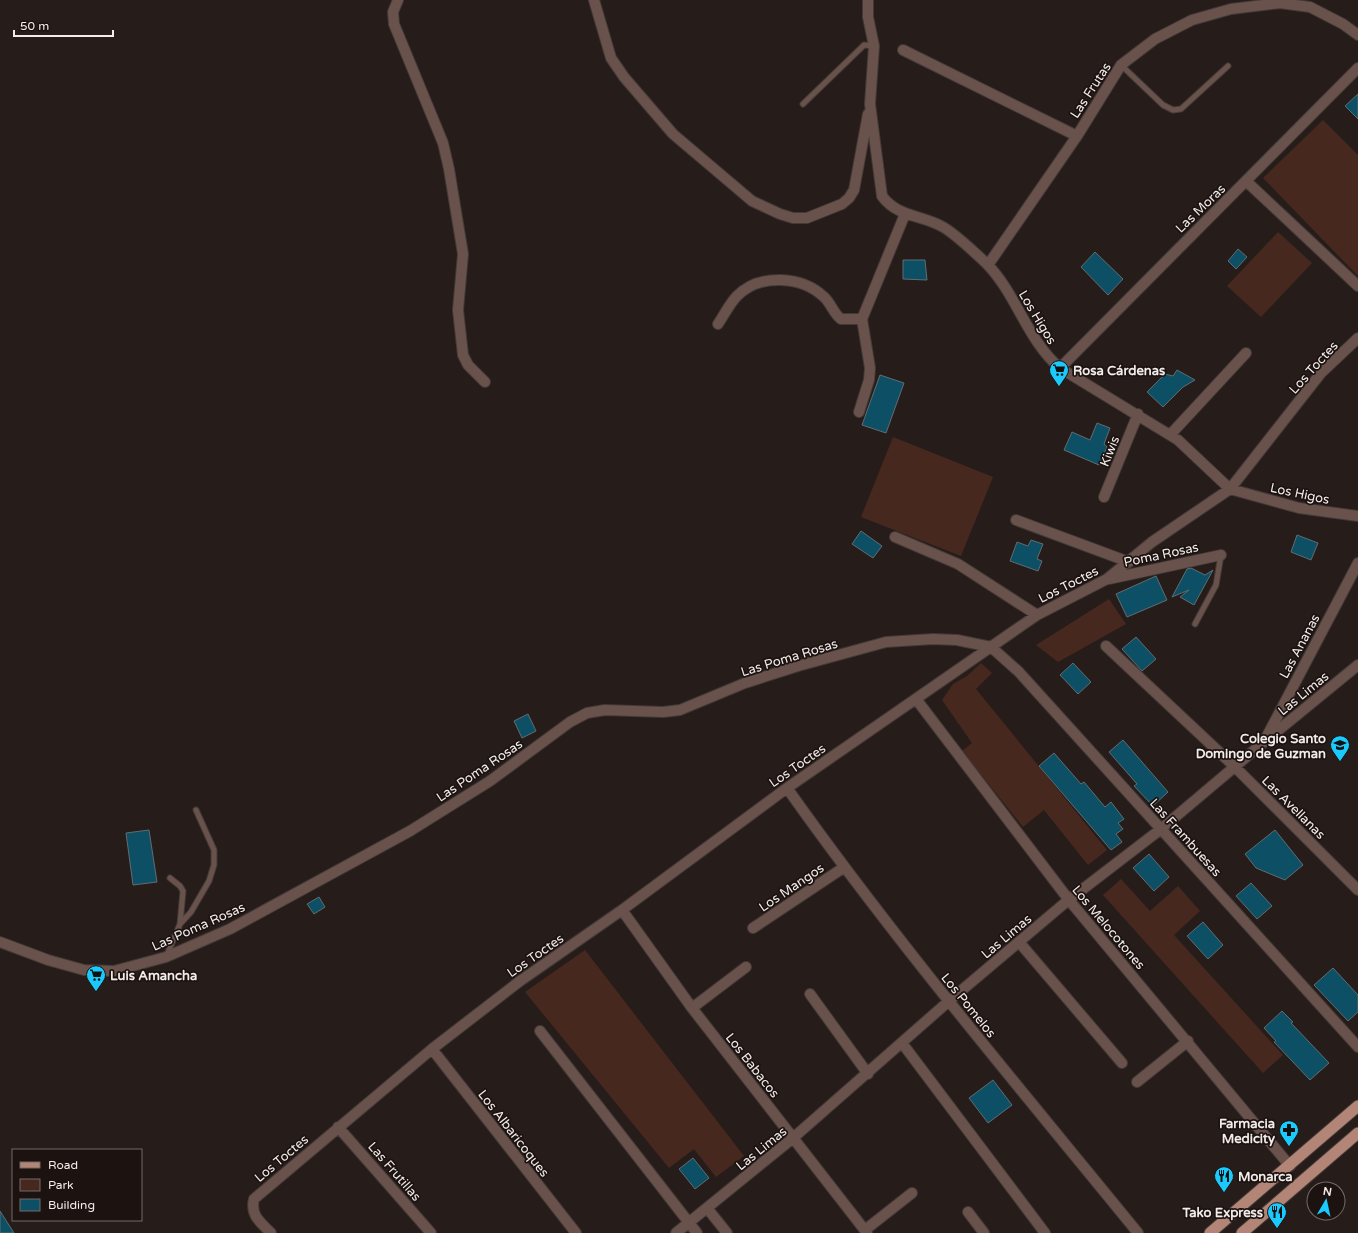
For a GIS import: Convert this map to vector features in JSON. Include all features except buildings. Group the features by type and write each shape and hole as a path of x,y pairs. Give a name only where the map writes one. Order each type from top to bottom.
{"main road":[{"path":"1210,1233 1290,1166 1358,1106"},
{"path":"1242,1233 1358,1133"}],"street":[{"path":"398,0 393,12 394,24 443,143 450,169 463,254 458,310 463,355 468,365 485,382"},
{"path":"594,0 611,58 624,77 673,134 752,201 780,214 793,218 807,218 842,204 849,198 854,190 870,104"},
{"name":"Los Higos","path":"868,0 868,17 874,46 870,104 882,196 887,204 905,214 943,227 988,265 1008,292 1038,345 1049,358 1060,368 1138,414 1178,440 1230,489 1300,508 1358,516"},
{"name":"Las Frutas","path":"988,265 1076,136 1121,65 1154,39 1192,20 1230,9 1280,3 1310,7 1343,24 1358,35"},
{"path":"903,50 1076,136"},
{"name":"Las Moras","path":"1060,368 1179,246 1358,68"},
{"path":"1246,181 1358,286"},
{"path":"859,412 869,380 870,368 862,319 905,214"},
{"path":"718,324 737,296 751,286 770,280 787,280 806,286 824,297 834,313 841,319 862,319"},
{"name":"Los Toctes","path":"271,1233 254,1215 252,1207 254,1199 432,1049 520,981 622,910 787,788 1037,615 1107,579 1152,542 1230,489 1321,373 1358,338"},
{"path":"1170,435 1246,353"},
{"name":"Kiwis","path":"1104,497 1138,414"},
{"path":"1016,520 1129,562"},
{"path":"895,537 958,564 1037,615"},
{"name":"Poma Rosas","path":"1107,579 1220,555"},
{"name":"Las Ananas","path":"1264,742 1358,562"},
{"name":"Las Poma Rosas","path":"0,942 48,960 84,970 114,971 166,958 230,929 410,831 490,781 570,722 587,713 605,710 664,712 680,710 745,683 798,666 886,642 933,639 957,640 991,647"},
{"name":"Las Avellanas","path":"1106,646 1235,767 1358,890"},
{"name":"Las Frambuesas","path":"991,647 1020,672 1358,1047"},
{"name":"Las Limas","path":"676,1233 794,1138 949,1001 1069,900 1162,829 1264,742 1358,665"},
{"name":"Los Melocotones","path":"916,699 1069,900 1188,1041 1290,1166"},
{"name":"Los Pomelos","path":"787,788 843,868 1138,1233"},
{"name":"Los Mangos","path":"753,928 843,868"},
{"name":"Los Babacos","path":"622,910 692,1008 866,1231"},
{"path":"1019,942 1122,1063"},
{"path":"692,1008 746,967"},
{"path":"810,994 868,1074"},
{"path":"540,1031 698,1233"},
{"path":"1136,1082 1188,1041"},
{"path":"902,1043 1044,1233"},
{"name":"Los Albaricoques","path":"432,1049 576,1233"},
{"name":"Las Frutillas","path":"338,1127 432,1233"},
{"path":"866,1231 912,1193"},
{"path":"707,1208 727,1233"},
{"path":"968,1212 984,1233"}],"lane":[{"path":"803,104 864,45 874,46"},
{"path":"1121,65 1163,105 1173,110 1181,109 1228,66"},
{"path":"1195,624 1216,585 1220,555"},
{"path":"180,924 191,912 209,881 214,865 214,850 196,810"},
{"path":"166,958 180,924 182,892 180,886 170,878"}],"green space":[{"path":"1323,120 1358,155 1358,276 1263,178"},
{"path":"1278,232 1312,263 1261,317 1227,286"},
{"path":"893,437 993,477 961,556 861,517"},
{"path":"1109,599 1126,624 1058,662 1036,645"},
{"path":"981,663 992,673 976,689 1107,850 1088,865 1044,810 1023,827 962,751 972,743 942,700 953,684 967,676"},
{"path":"1121,879 1150,911 1178,886 1200,911 1174,935 1283,1055 1263,1073 1103,895"},
{"path":"585,950 744,1156 716,1177 694,1149 669,1168 525,992"}],"place":[{"name":"Rosa Cárdenas","path":"1059,387"},
{"name":"Colegio Santo Domingo de Guzman","path":"1340,762"},
{"name":"Luis Amancha","path":"96,992"},
{"name":"Farmacia Medicity","path":"1289,1147"},
{"name":"Monarca","path":"1224,1193"},
{"name":"Tako Express","path":"1277,1229"}]}
